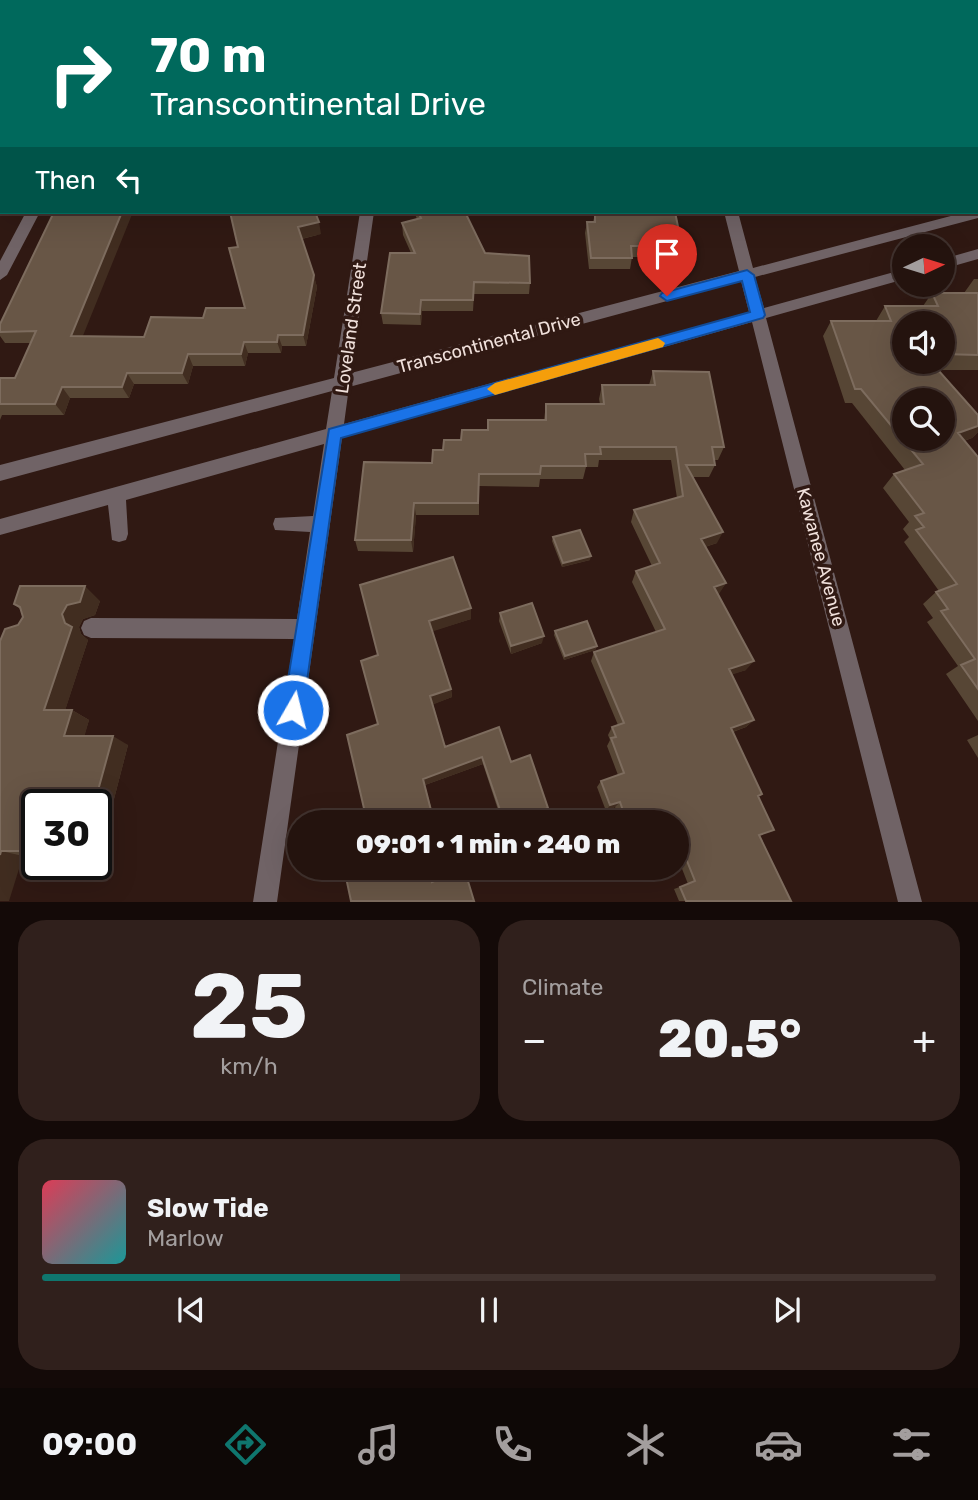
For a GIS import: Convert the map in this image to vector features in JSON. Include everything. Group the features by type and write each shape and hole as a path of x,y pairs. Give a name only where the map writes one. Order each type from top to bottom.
{"street":[{"path":"0,275 32,214"},
{"name":"Loveland Street","path":"265,901 344,382 367,214"},
{"name":"Kawanee Avenue","path":"732,214 910,901"},
{"name":"Transcontinental Drive","path":"0,472 974,214"},
{"path":"956,260 978,254"},
{"path":"0,527 892,278"},
{"path":"117,495 119,534"},
{"path":"282,524 321,524"},
{"path":"91,628 305,629"}],"building":[{"path":"53,214 121,214 71,336 144,337 151,317 203,318 206,308 245,308 229,248 238,247 230,214 316,214 319,222 298,227 314,275 303,335 278,335 277,342 244,342 241,354 188,354 182,373 127,373 122,387 62,387 55,404 0,404 0,378 15,378 36,331 0,332 0,324"},
{"path":"419,214 466,214 485,253 529,256 530,283 474,282 473,300 421,300 420,314 381,313 390,253 415,253 402,223 421,218"},
{"path":"595,214 675,214 682,246 631,246 632,258 591,258 587,222 595,222"},
{"path":"956,293 978,293 978,355 955,354 955,311 892,311 892,374 942,374 954,388 892,388 892,426 861,389 855,389 831,321 891,321 885,306 938,306 934,298 956,298"},
{"path":"653,371 709,372 724,447 712,447 715,465 686,465 723,532 701,539 726,583 714,587 754,661 729,669 754,720 731,728 762,794 758,796 774,830 759,835 791,901 686,901 680,887 695,881 689,866 689,810 623,810 620,802 610,805 601,781 624,773 611,738 616,737 612,727 624,723 594,652 665,629 636,571 660,563 634,510 683,496 676,447 600,447 601,454 585,454 586,466 541,466 540,474 479,474 478,503 414,503 411,540 355,540 364,462 432,463 433,450 443,450 444,440 461,440 462,430 488,430 488,420 546,420 546,404 604,404 602,385 655,385"},
{"path":"955,389 978,415 978,426 958,433 978,457 978,689 961,665 975,659 941,611 948,609 936,592 957,584 916,530 924,527 915,516 924,513 894,474 923,464 912,451 955,451"},
{"path":"580,530 591,556 563,563 553,537"},
{"path":"453,557 471,608 429,621 451,689 430,696 445,747 499,727 511,762 530,755 548,808 500,810 482,757 423,779 431,810 364,810 347,735 378,724 361,661 378,655 360,585"},
{"path":"20,586 85,586 80,602 67,605 62,614 65,623 72,627 44,710 72,710 64,736 113,736 98,789 21,789 21,851 1,851 0,855 0,641 5,629 18,625 23,617 20,607 14,604"},
{"path":"532,603 544,636 511,646 500,613"},
{"path":"587,621 597,646 565,656 555,631"},
{"path":"347,880 468,880 474,901 351,901"}],"slow traffic":[{"path":"495,389 658,343"}],"route":[{"path":"293,710 334,434 758,315 747,275 667,296"}]}
